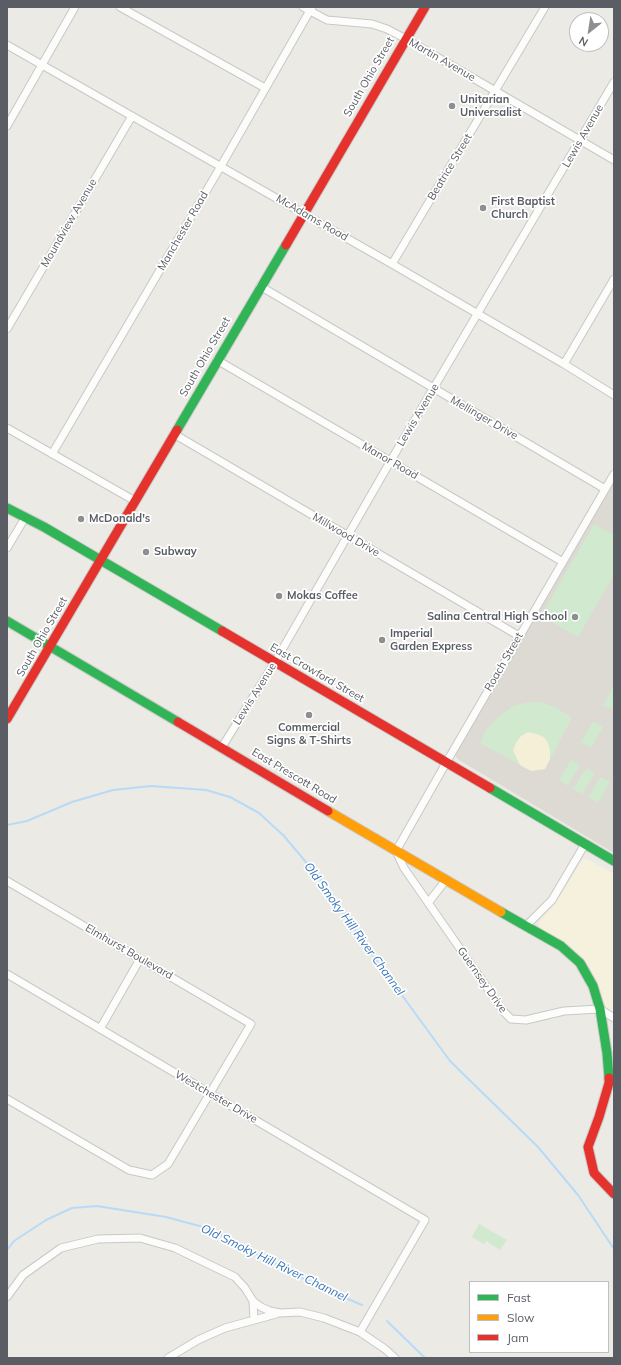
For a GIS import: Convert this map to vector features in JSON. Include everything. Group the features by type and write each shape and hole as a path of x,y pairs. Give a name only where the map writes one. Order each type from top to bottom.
{"main road":[{"name":"South Ohio Street","path":"7,719 425,7"},
{"name":"East Crawford Street","path":"7,508 44,527 614,861"},
{"name":"East Prescott Road","path":"7,621 396,851 561,946 580,963 593,986 600,1009 608,1052 609,1083 599,1117 588,1146 594,1173 614,1194"}],"street":[{"path":"7,126 43,66 75,7"},
{"path":"120,7 265,88"},
{"name":"Beatrice Street","path":"392,264 545,7"},
{"name":"Manchester Road","path":"52,454 221,166 308,8"},
{"name":"Martin Avenue","path":"308,8 327,20 372,24 387,29 614,160"},
{"name":"McAdams Road","path":"7,45 304,213 564,364 614,395"},
{"name":"Lewis Avenue","path":"222,747 275,662 390,462 614,82"},
{"name":"Moundview Avenue","path":"7,330 132,116"},
{"path":"564,364 614,279"},
{"name":"Mellinger Drive","path":"260,286 605,489"},
{"name":"Manor Road","path":"217,360 563,562"},
{"path":"7,428 135,501"},
{"name":"Millwood Drive","path":"174,434 519,636"},
{"name":"Roach Street","path":"396,851 446,762 614,474"},
{"path":"7,548 25,518"},
{"path":"526,926 552,900 585,844"},
{"name":"Guernsey Drive","path":"396,851 404,868 504,1012 511,1019 526,1020 564,1011 600,1009"},
{"path":"428,903 446,880"},
{"name":"Elmhurst Boulevard","path":"7,881 251,1024 210,1093"},
{"path":"100,1029 140,959"},
{"name":"Westchester Drive","path":"7,974 425,1220 360,1332"},
{"path":"600,1009 614,1018"},
{"path":"7,1099 129,1170 152,1175 168,1164 210,1093"},
{"path":"7,1297 23,1275 61,1248 98,1239 140,1238 175,1248 235,1277 245,1288 253,1301 270,1311 280,1313"},
{"path":"253,1301 254,1320"},
{"path":"168,1358 203,1338 225,1328 280,1313 300,1312 324,1318 360,1332 385,1349 395,1358"}],"shaded area":[{"name":"Salina Central High School","path":"614,482 614,853 459,760 456,757 456,752"},
{"path":"583,859 587,859 614,874 614,1013 601,1004 592,974 586,962 572,949 539,926 539,922 555,904"}],"green space":[{"path":"594,524 614,535 614,575 578,637 541,616"},
{"path":"614,685 614,708 613,710 603,705"},
{"path":"541,702 555,707 572,718 545,769 531,771 480,743 485,731 498,717 513,706 524,703"},
{"path":"593,721 603,727 591,748 581,742"},
{"path":"571,760 580,765 568,786 559,780"},
{"path":"586,768 595,773 583,794 573,789"},
{"path":"600,777 610,782 598,803 588,797"},
{"path":"479,1224 507,1240 500,1250 486,1241 484,1244 472,1237"}],"sand":[{"path":"528,732 544,737 548,743 550,759 545,769 531,771 520,765 516,757 513,750 516,743 521,736"}],"waterway":[{"name":"Old Smoky Hill River Channel","path":"7,825 27,821 72,802 113,790 151,786 206,790 230,797 259,813 284,836 326,886 366,946 450,1061 538,1147 578,1195 614,1249"},
{"name":"Old Smoky Hill River Channel","path":"7,1250 14,1241 46,1220 72,1208 97,1206 166,1217 207,1228 322,1288 362,1305"},
{"name":"Old Smoky Hill River Channel","path":"387,1321 425,1358"}],"traffic: fast":[{"path":"177,430 286,245"},
{"path":"7,508 44,527 222,631"},
{"path":"7,621 178,722"},
{"path":"490,788 614,861"},
{"path":"501,912 561,946 580,963 593,986 600,1009 607,1053 609,1078"}],"traffic: slow":[{"path":"328,811 501,912"}],"traffic: jam":[{"path":"286,245 425,7"},
{"path":"7,719 177,430"},
{"path":"222,631 490,788"},
{"path":"178,722 328,811"},
{"path":"609,1078 609,1083 599,1117 588,1147 594,1173 614,1194"}],"place":[{"name":"Unitarian Universalist","path":"452,106"},
{"name":"First Baptist Church","path":"483,208"},
{"name":"McDonald's","path":"81,519"},
{"name":"Subway","path":"146,552"},
{"name":"Mokas Coffee","path":"279,596"},
{"name":"Salina Central High School","path":"575,617"},
{"name":"Imperial Garden Express","path":"382,640"},
{"name":"Commercial Signs & T-Shirts","path":"309,715"}]}
